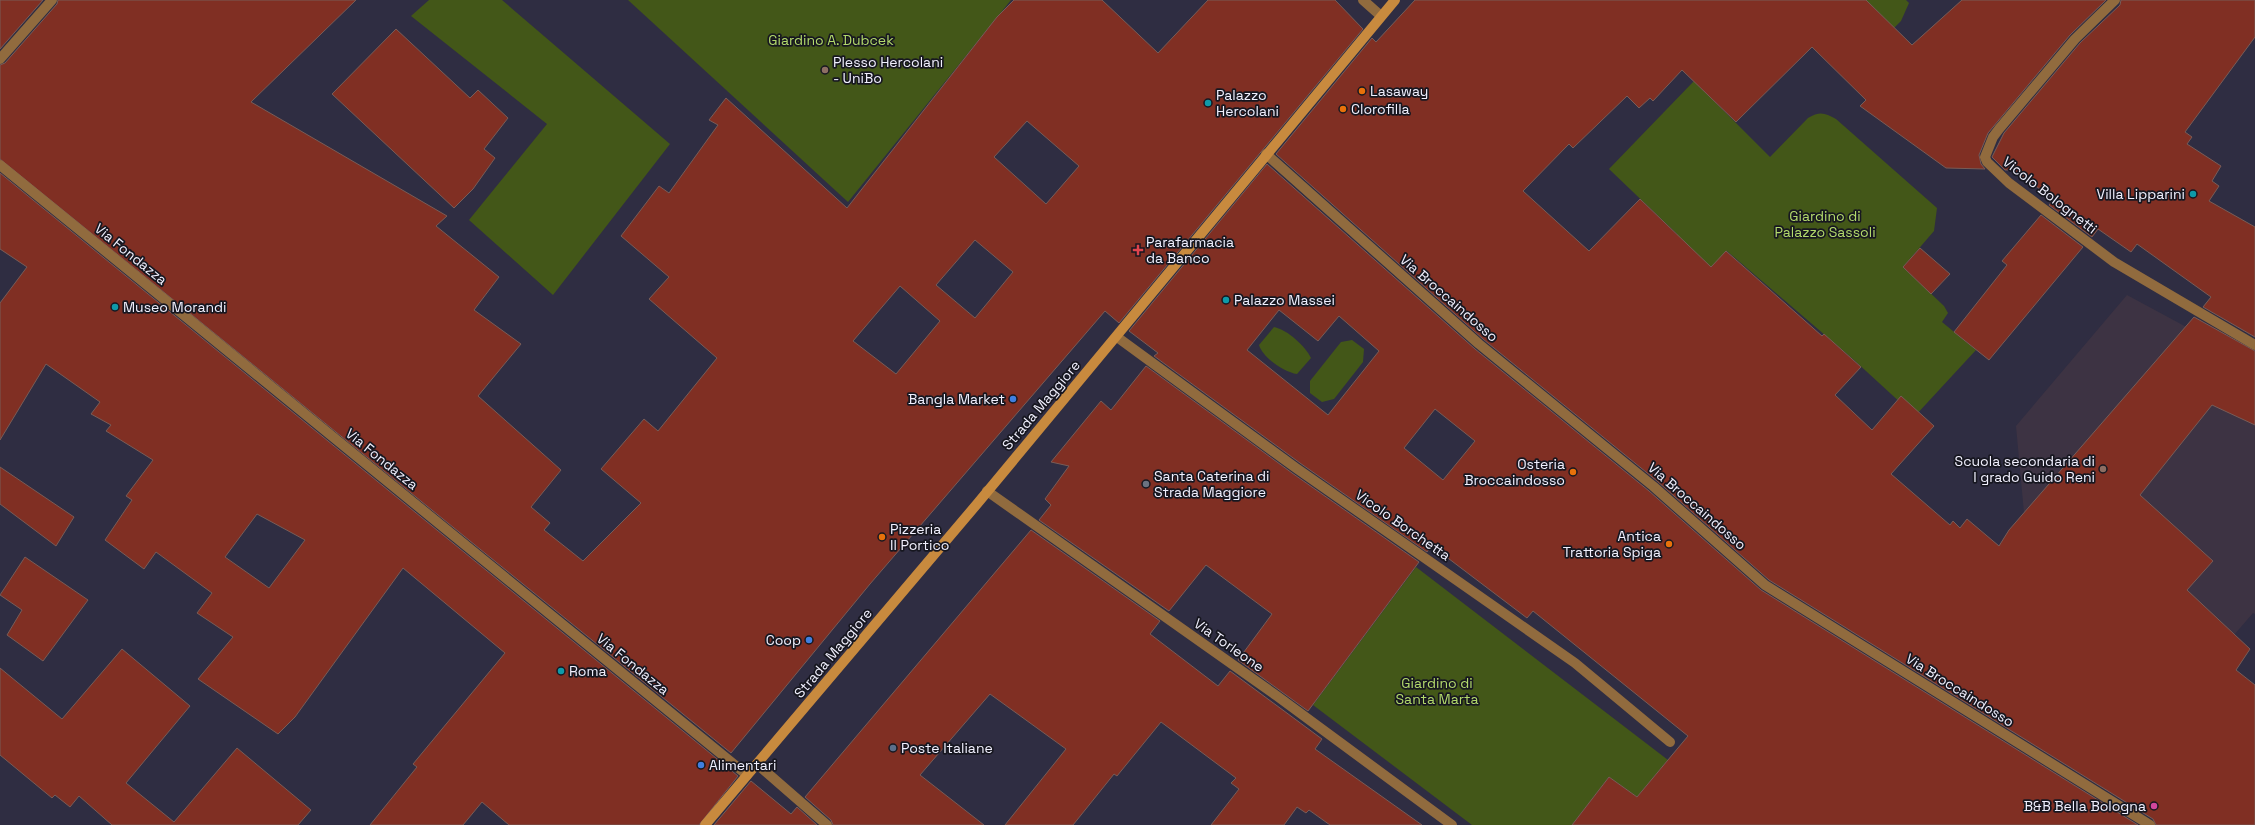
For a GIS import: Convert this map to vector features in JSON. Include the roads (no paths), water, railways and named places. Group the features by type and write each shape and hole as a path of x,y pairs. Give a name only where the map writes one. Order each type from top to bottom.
{"street":[{"path":"0,59 52,0"},
{"path":"1363,0 1381,16"},
{"name":"Strada Maggiore","path":"705,825 1117,337 1266,154 1395,0"},
{"name":"Vicolo Bolognetti","path":"2115,0 2075,39 1999,129 1993,137 1985,156 1987,162 2009,183 2114,262 2255,346"},
{"name":"Via Broccaindosso","path":"1266,154 1479,344 1653,486 1765,585 2150,825"},
{"name":"Via Fondazza","path":"0,165 747,775"},
{"name":"Vicolo Borchetta","path":"1117,337 1296,468 1575,663 1670,742"},
{"name":"Via Torleone","path":"987,491 1277,696 1452,825"},
{"path":"757,764 827,825"}],"place":[{"name":"Plesso Hercolani - UniBo","path":"825,70"},
{"name":"Lasaway","path":"1362,91"},
{"name":"Palazzo Hercolani","path":"1208,103"},
{"name":"Clorofilla","path":"1343,109"},
{"name":"Villa Lipparini","path":"2193,194"},
{"name":"Parafarmacia da Banco","path":"1138,250"},
{"name":"Palazzo Massei","path":"1226,300"},
{"name":"Museo Morandi","path":"115,307"},
{"name":"Bangla Market","path":"1013,399"},
{"name":"Scuola secondaria di I grado Guido Reni","path":"2103,469"},
{"name":"Osteria Broccaindosso","path":"1573,472"},
{"name":"Santa Caterina di Strada Maggiore","path":"1146,484"},
{"name":"Pizzeria Il Portico","path":"882,537"},
{"name":"Antica Trattoria Spiga","path":"1669,544"},
{"name":"Coop","path":"809,640"},
{"name":"Roma","path":"561,671"},
{"name":"Poste Italiane","path":"893,748"},
{"name":"Alimentari","path":"701,765"},
{"name":"B&B Bella Bologna","path":"2154,806"}],"park label":[{"name":"Giardino A. Dubcek","path":"831,40"},
{"name":"Giardino di Palazzo Sassoli","path":"1825,224"},
{"name":"Giardino di Santa Marta","path":"1437,692"}]}
